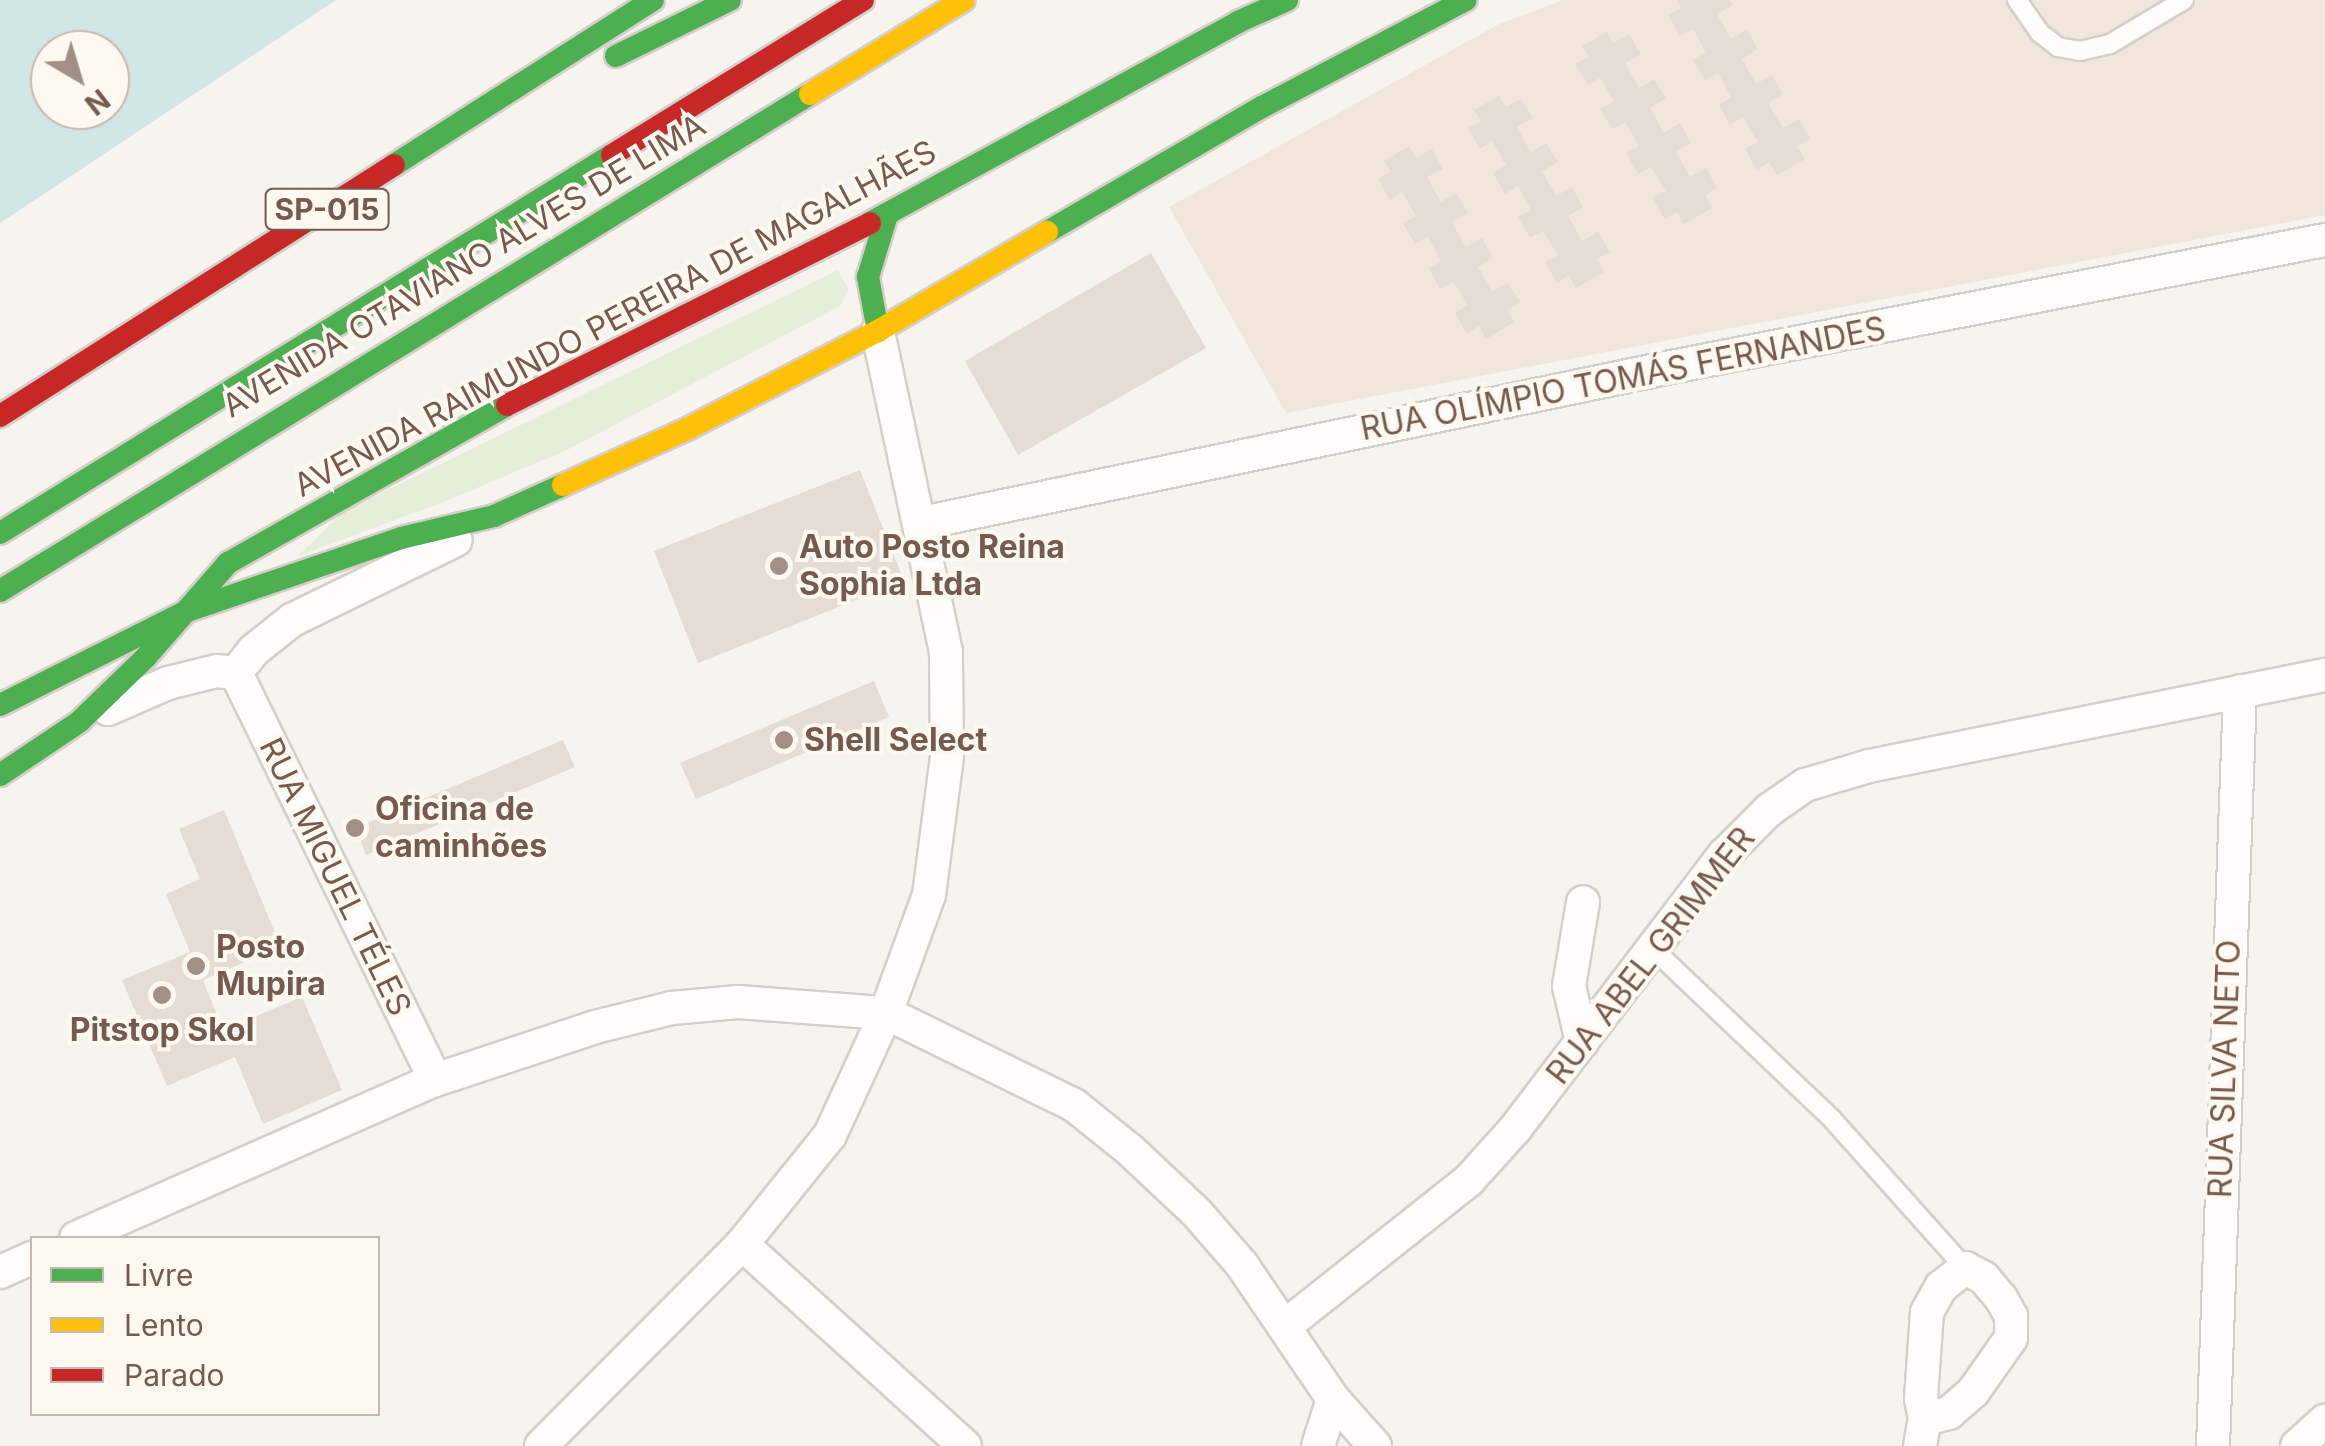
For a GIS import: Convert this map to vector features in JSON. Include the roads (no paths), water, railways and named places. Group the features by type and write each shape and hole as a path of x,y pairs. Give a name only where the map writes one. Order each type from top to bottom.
{"main road":[{"name":"SP-015","path":"0,416 652,0"},
{"path":"505,96 634,50 730,0"},
{"path":"0,532 863,0"},
{"name":"AVENIDA OTAVIANO ALVES DE LIMA","path":"0,590 964,0"},
{"name":"AVENIDA RAIMUNDO PEREIRA DE MAGALHÃES","path":"186,611 228,563 383,472 564,376 888,215 1238,22 1286,0"},
{"path":"0,705 186,611 401,538 494,516 690,428 878,330 1262,107 1466,0"},
{"path":"878,330 868,276 888,215"},
{"path":"0,775 80,722 186,611"}],"street":[{"name":"RUA OLÍMPIO TOMÁS FERNANDES","path":"922,523 1656,370 2325,240"},
{"path":"541,1446 742,1244 830,1135 886,1013 930,895 947,756 946,652 922,523 878,330"},
{"path":"80,722 168,683 217,672 236,673 253,650 292,620 433,554 494,516"},
{"name":"RUA MIGUEL TÉLES","path":"236,673 435,1080"},
{"name":"RUA ABEL GRIMMER","path":"1285,1326 1469,1180 1582,1042 1724,854 1769,810 1805,785 1869,766 2325,675"},
{"name":"RUA SILVA NETO","path":"2212,1446 2240,691"},
{"path":"1582,1042 1569,986 1583,902"},
{"path":"81,1236 435,1080 595,1027 672,1008 738,1002 886,1013 1074,1106 1196,1212 1242,1265 1333,1399 1375,1446"},
{"path":"742,1244 965,1446"},
{"path":"0,1272 30,1259"},
{"path":"1965,1268 1996,1291 2011,1316 2011,1338 1973,1392 1922,1432 1928,1312 1941,1287 1965,1268"},
{"path":"1318,1446 1333,1399"},
{"path":"2297,1446 2325,1421"}],"lane":[{"path":"2017,0 2040,33 2058,47 2080,51 2110,44 2184,0"},
{"path":"1652,948 1831,1118 1965,1268"}],"place":[{"name":"Auto Posto Reina Sophia Ltda","path":"779,566"},
{"name":"Shell Select","path":"784,740"},
{"name":"Oficina de caminhões","path":"355,828"},
{"name":"Posto Mupira","path":"196,966"},
{"name":"Pitstop Skol","path":"162,995"}]}
